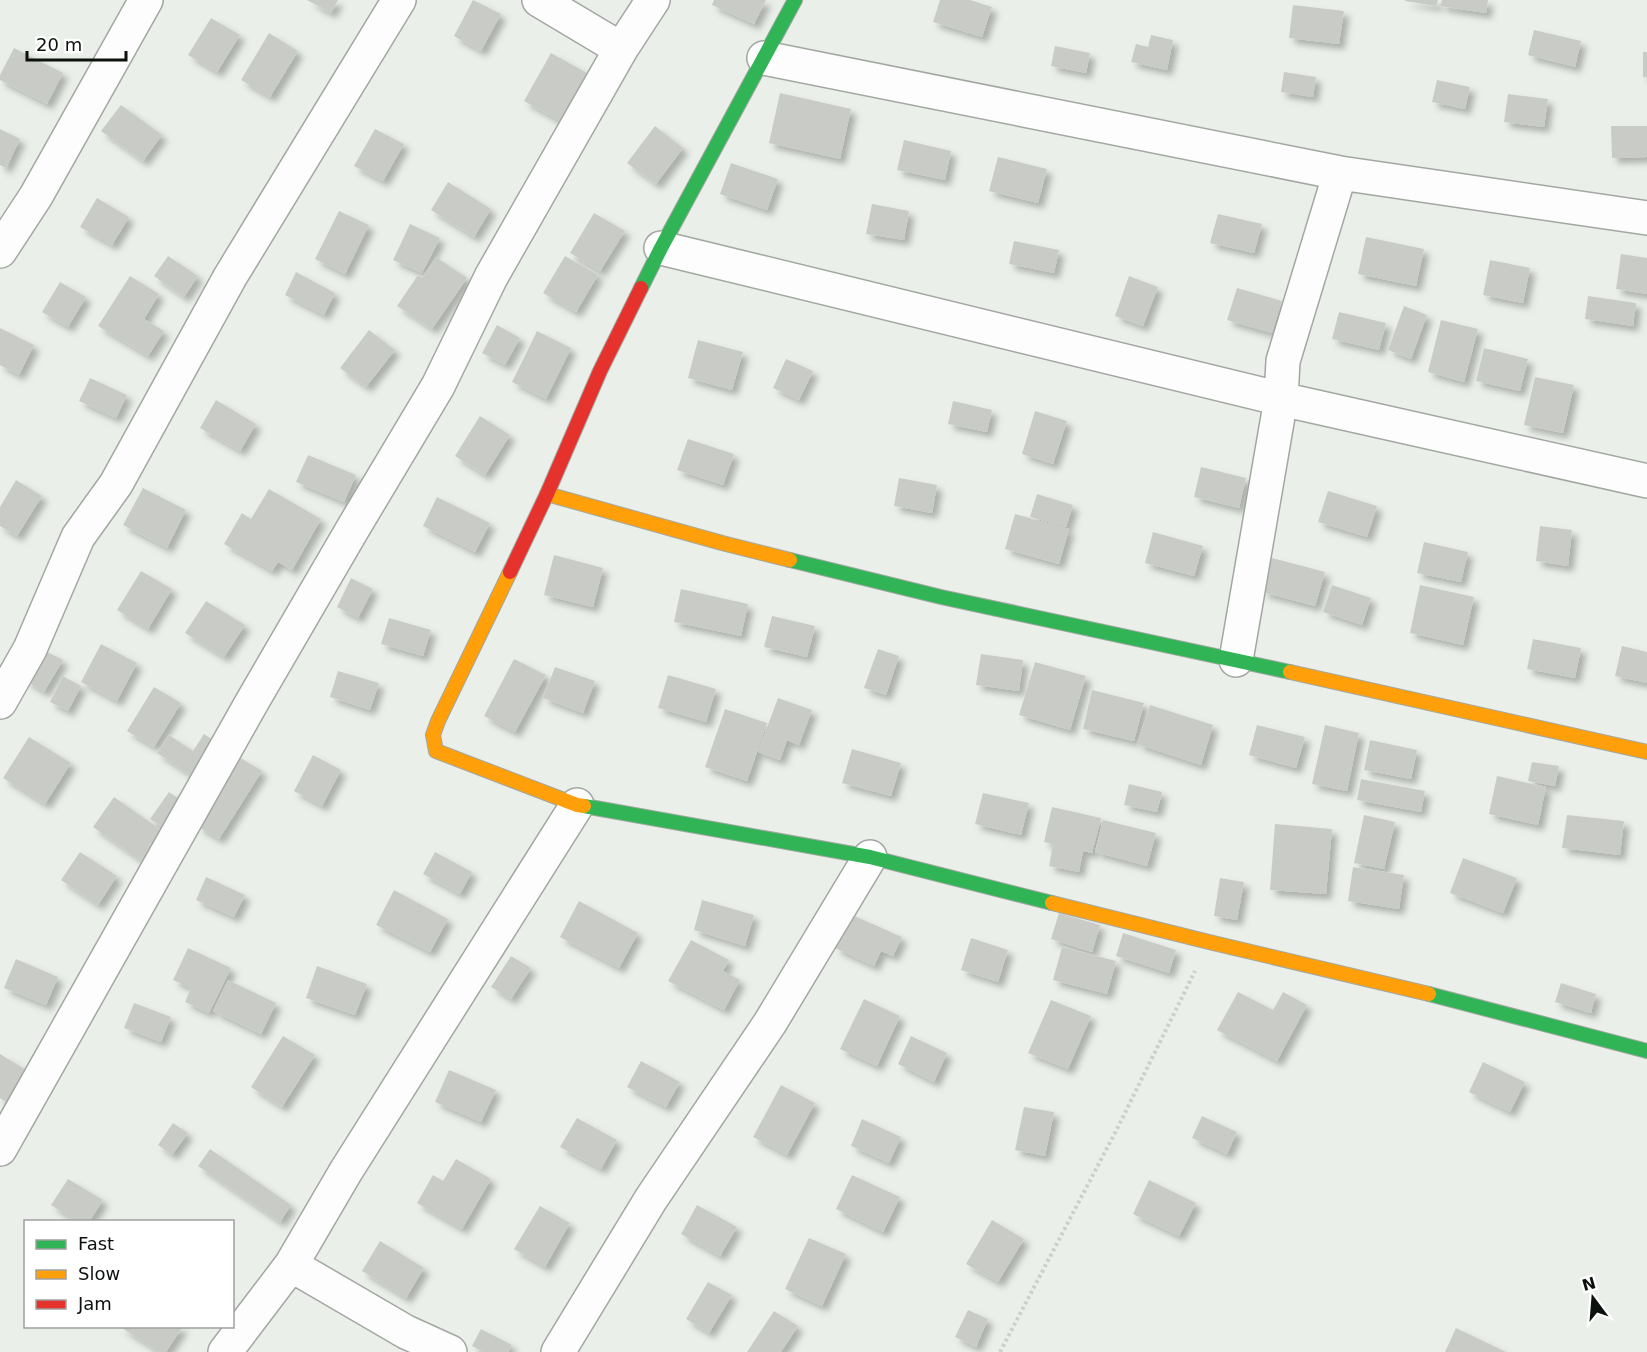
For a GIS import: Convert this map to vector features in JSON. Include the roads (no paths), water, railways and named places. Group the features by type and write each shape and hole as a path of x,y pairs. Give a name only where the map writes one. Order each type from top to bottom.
{"street":[{"path":"0,251 36,196 146,0"},
{"path":"0,702 30,650 78,537 116,484 230,277 399,0"},
{"path":"539,0 621,49"},
{"path":"0,1149 252,702 438,386 491,277 621,49 653,0"},
{"path":"795,0 661,248 600,372 547,494 438,721 433,735 436,751 577,805 870,857 1209,942 1471,1004 1647,1051"},
{"path":"764,58 1340,173 1647,218"},
{"path":"1236,660 1281,399 1283,361 1340,173"},
{"path":"661,248 1281,399 1647,481"},
{"path":"547,494 722,543 941,597 1647,752"},
{"path":"225,1352 291,1265 346,1171 577,805"},
{"path":"558,1352 651,1199 770,1023 870,857"},
{"path":"291,1265 406,1332 450,1352"}]}
